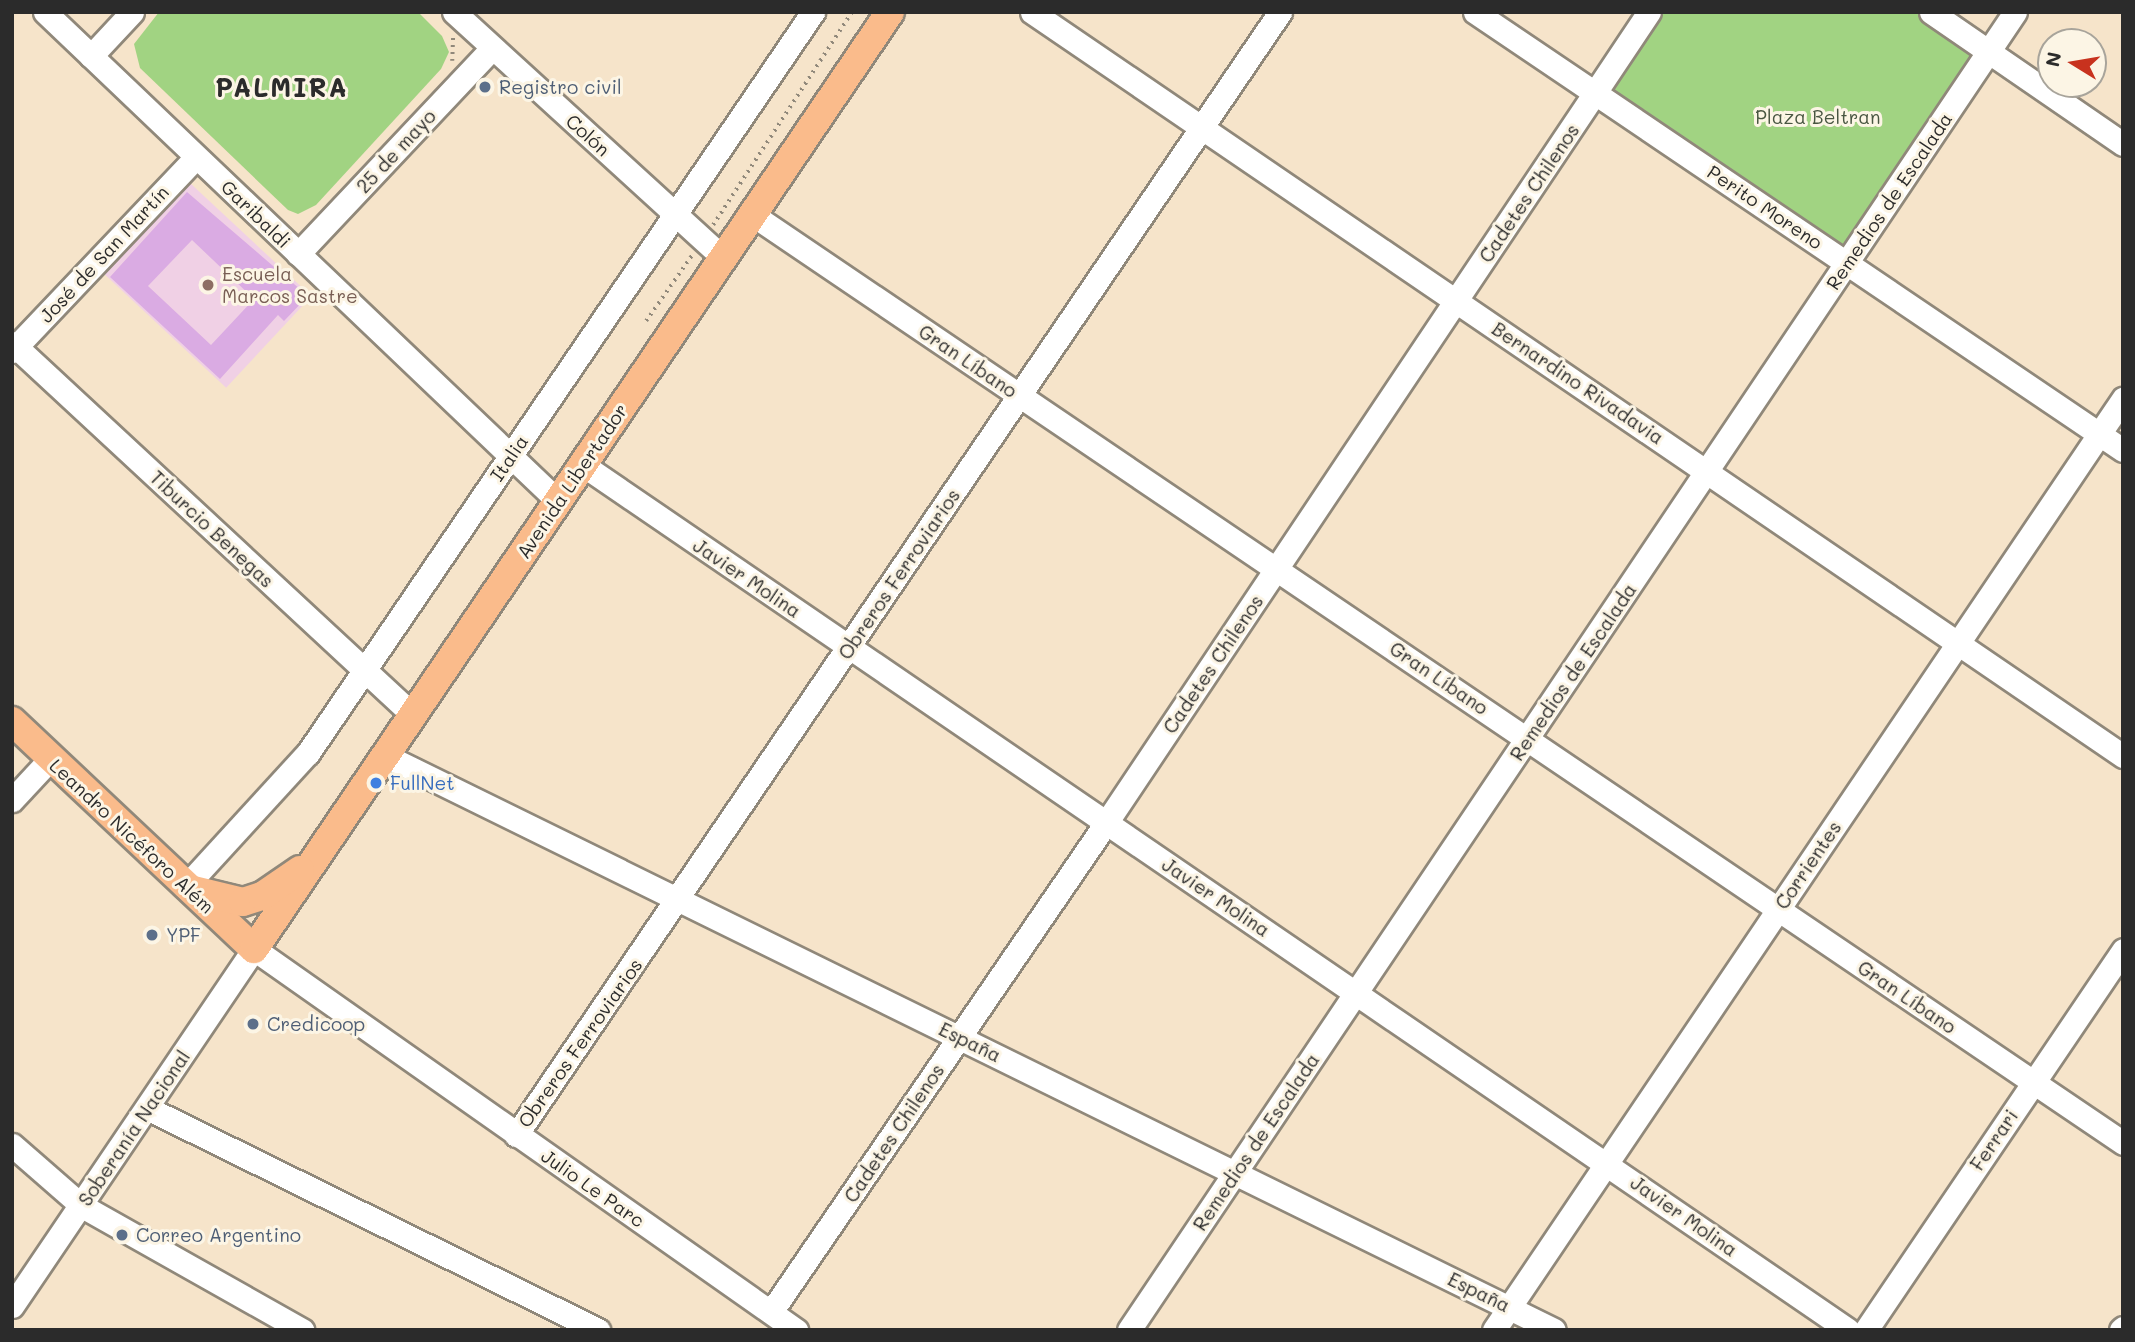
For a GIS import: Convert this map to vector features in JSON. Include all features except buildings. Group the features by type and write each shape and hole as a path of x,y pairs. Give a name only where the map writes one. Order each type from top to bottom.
{"main road":[{"name":"Avenida Libertador","path":"254,949 583,465 713,249 752,215 890,13"},
{"name":"Leandro Nicéforo Além","path":"12,722 254,949"},
{"path":"185,887 243,902 262,896 314,860"}],"street":[{"name":"Garibaldi","path":"45,12 558,501"},
{"path":"91,56 132,12"},
{"name":"Italia","path":"185,887 293,774 813,12"},
{"name":"Bernardino Rivadavia","path":"1032,12 2123,756"},
{"name":"Obreros Ferroviarios","path":"516,1135 850,648 1280,12"},
{"name":"Perito Moreno","path":"1475,12 2123,450"},
{"name":"Cadetes Chilenos","path":"771,1312 1106,823 1649,12"},
{"path":"1931,12 2123,144"},
{"name":"Remedios de Escalada","path":"1129,1330 2015,12"},
{"name":"Colón","path":"452,22 492,48 713,249"},
{"name":"25 de mayo","path":"298,254 492,48"},
{"name":"José de San Martín","path":"14,347 196,157"},
{"name":"Gran Líbano","path":"752,215 1529,738 2123,1143"},
{"name":"Tiburcio Benegas","path":"14,347 413,715"},
{"name":"Corrientes","path":"1493,1330 2123,399"},
{"name":"Javier Molina","path":"583,465 1848,1330"},
{"name":"España","path":"386,757 1554,1330"},
{"path":"12,800 51,758"},
{"name":"Soberanía Nacional","path":"12,1306 254,949"},
{"name":"Julio Le Parc","path":"254,949 796,1330"},
{"name":"Ferrari","path":"1866,1330 2123,950"},
{"path":"148,1108 598,1330"},
{"path":"12,1145 82,1206 302,1330"}],"path":[{"path":"646,321 713,249 852,12"},
{"path":"451,62 452,22"}],"shaded area":[{"name":"Escuela Marcos Sastre","path":"190,183 311,296 226,388 105,274"}],"green space":[{"path":"159,12 418,12 442,36 449,52 441,69 316,205 298,214 288,210 140,68 134,44"},
{"name":"Plaza Beltran","path":"1649,12 1931,12 1989,52 1848,262 1595,94"}],"place":[{"name":"Registro civil","path":"485,87"},
{"name":"Escuela Marcos Sastre","path":"208,285"},
{"name":"FullNet","path":"376,783"},
{"name":"YPF","path":"152,935"},
{"name":"Credicoop","path":"253,1024"},
{"name":"Correo Argentino","path":"122,1235"}],"district":[{"name":"PALMIRA","path":"282,88"}]}
